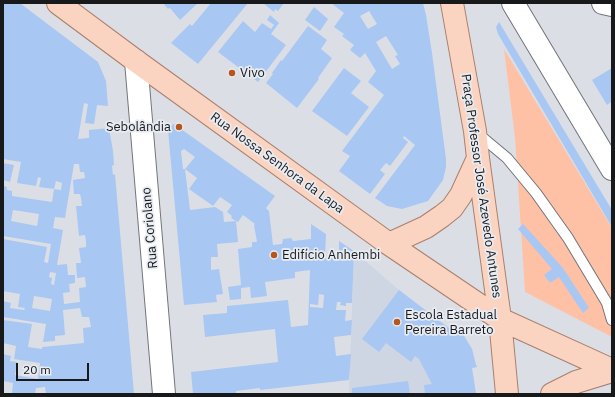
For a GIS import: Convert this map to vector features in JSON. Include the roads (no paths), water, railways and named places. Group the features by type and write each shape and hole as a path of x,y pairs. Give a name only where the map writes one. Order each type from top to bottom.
{"main road":[{"name":"Rua Nossa Senhora da Lapa","path":"58,3 389,244 500,319"},
{"name":"Praça Professor José Azevedo Antunes","path":"452,3 476,131 478,158 500,319 507,394"},
{"path":"389,244 426,227 452,208 461,195 478,158"},
{"path":"500,319 612,371"},
{"path":"552,394 576,382 612,371"}],"street":[{"path":"513,3 612,169"},
{"path":"603,3 612,5"},
{"name":"Rua Coriolano","path":"136,61 164,394"}],"lane":[{"path":"476,131 507,158 536,193 568,238 607,303 612,320"}],"place":[{"name":"Vivo","path":"232,73"},
{"name":"Sebolândia","path":"179,127"},
{"name":"Edifício Anhembi","path":"274,255"},
{"name":"Escola Estadual Pereira Barreto","path":"397,322"}]}
